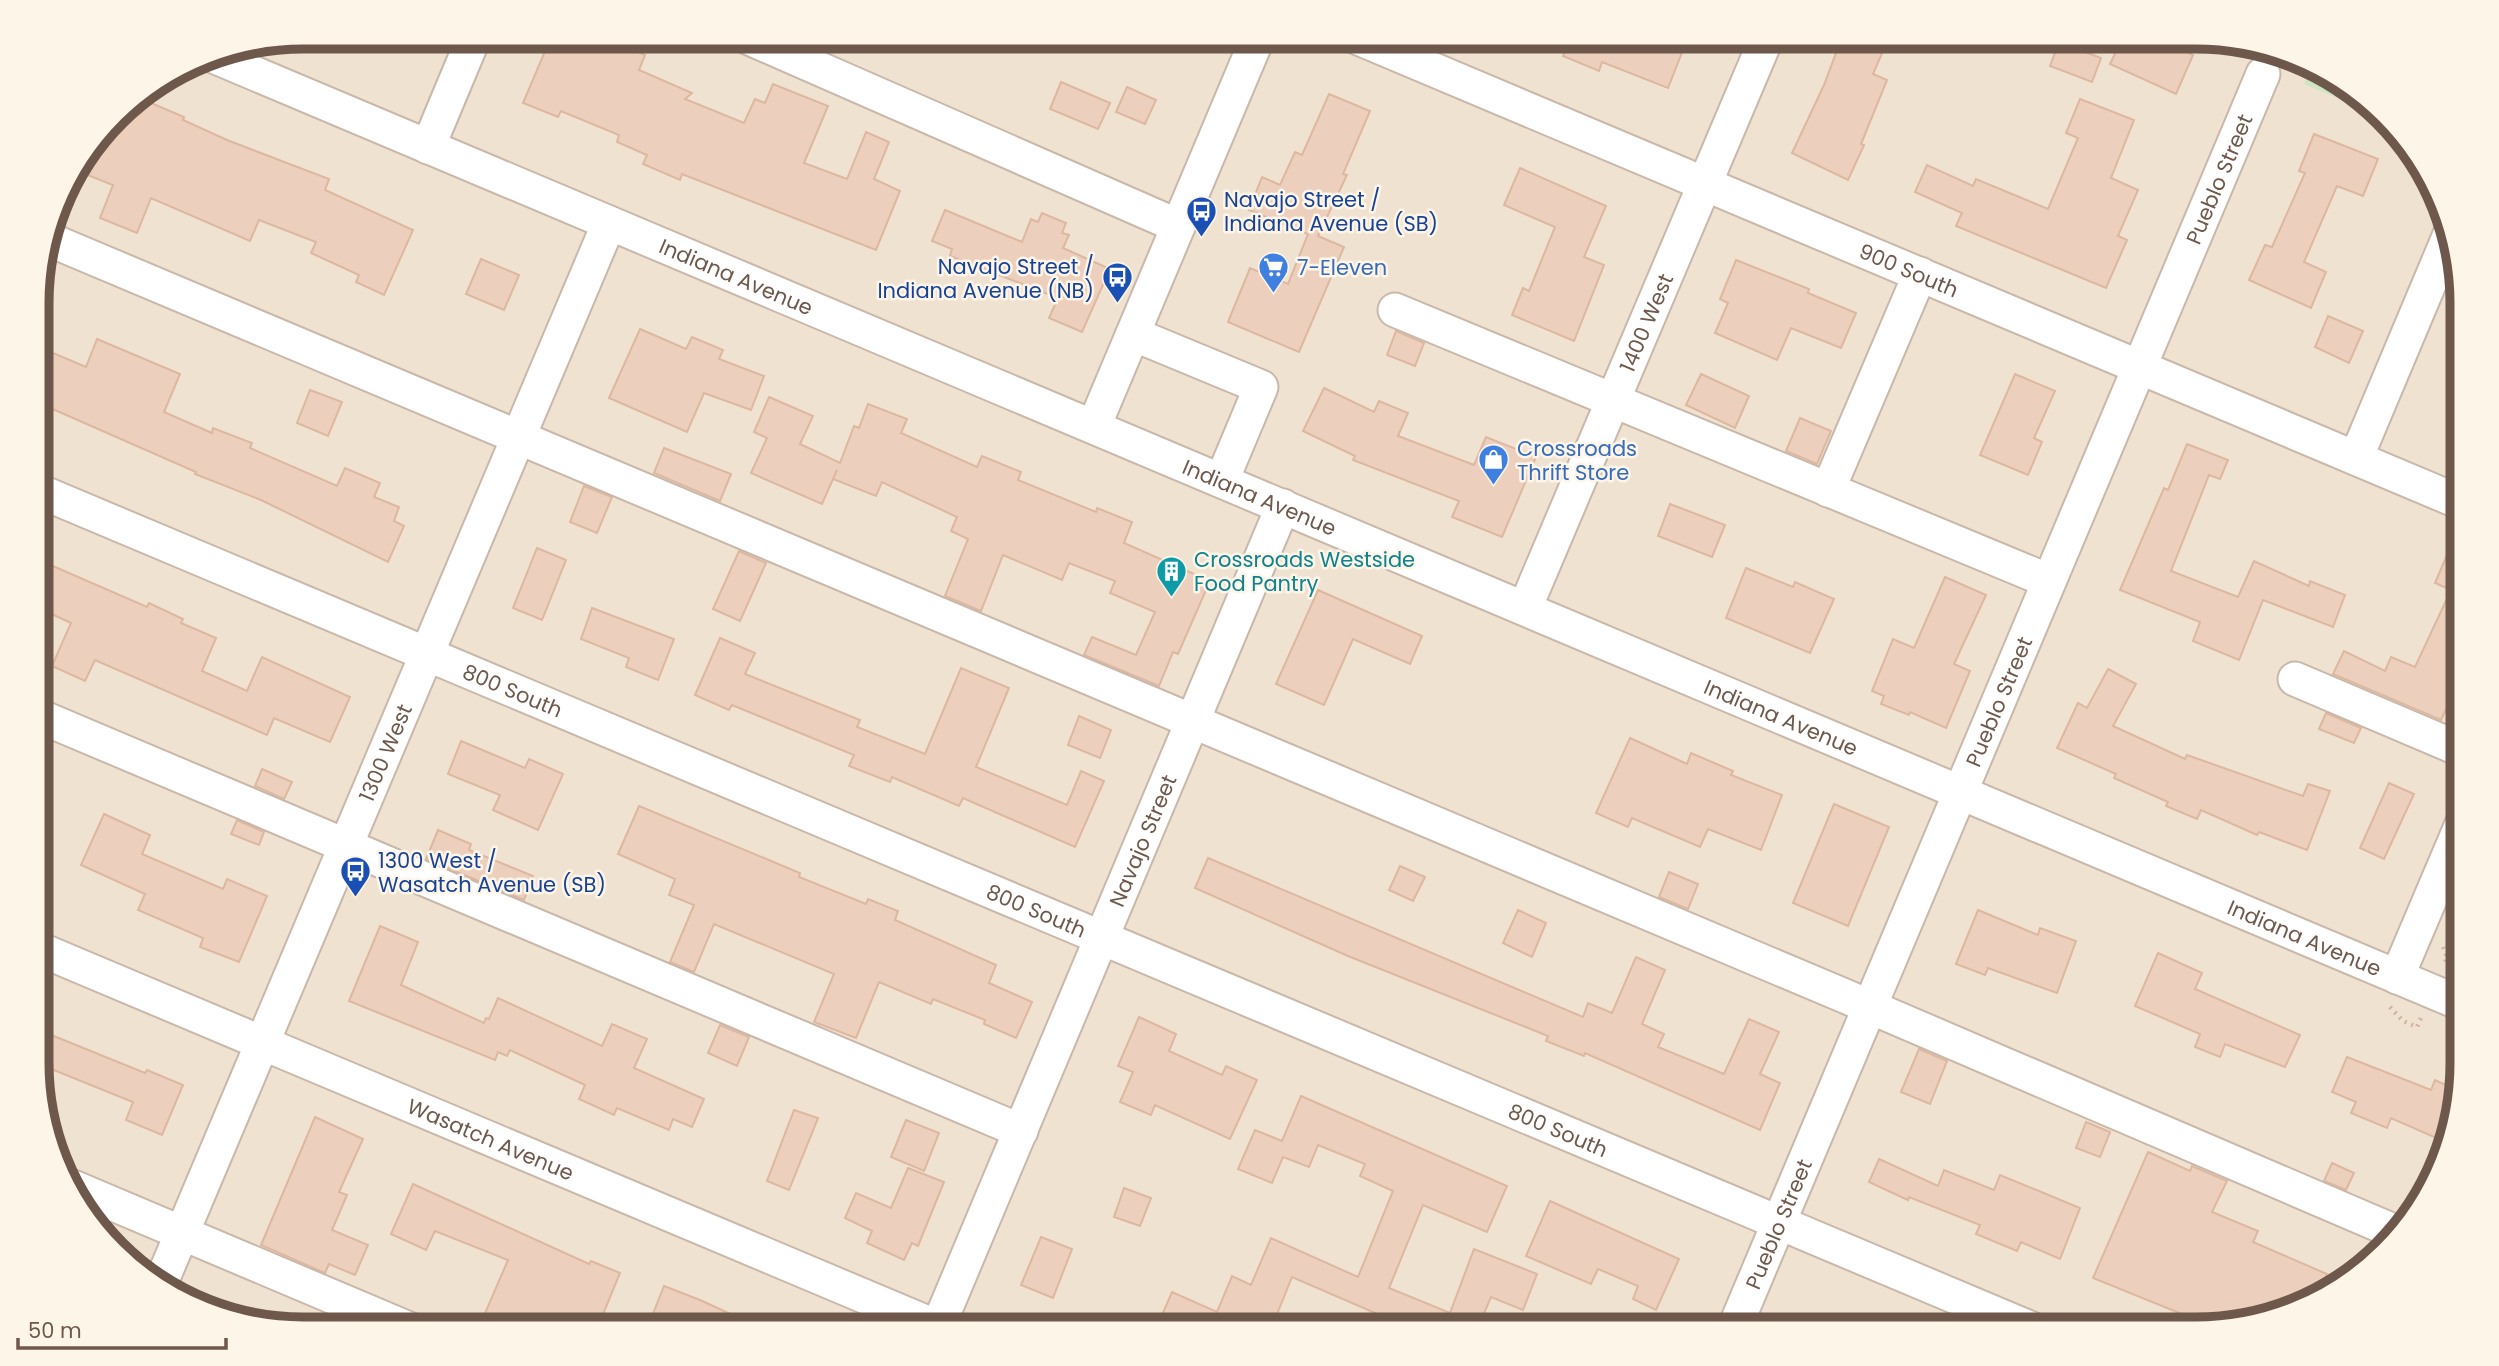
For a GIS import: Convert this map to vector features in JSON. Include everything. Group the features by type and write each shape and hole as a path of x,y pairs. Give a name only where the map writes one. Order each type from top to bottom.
{"street":[{"path":"428,147 469,49"},
{"path":"774,49 1178,226"},
{"path":"1094,426 1253,49"},
{"name":"900 South","path":"1384,49 2450,498"},
{"name":"1400 West","path":"1525,608 1762,49"},
{"name":"Indiana Avenue","path":"225,61 2450,999"},
{"name":"Pueblo Street","path":"1739,1317 2263,74"},
{"name":"1300 West","path":"164,1275 609,223"},
{"path":"57,243 1870,1006 2389,1229"},
{"path":"2356,458 2444,249"},
{"path":"1828,490 1920,275"},
{"path":"1395,310 2049,581"},
{"path":"1133,334 1261,387 1222,480"},
{"name":"800 South","path":"49,495 2004,1317"},
{"name":"Navajo Street","path":"944,1317 1283,506"},
{"path":"2295,679 2450,745"},
{"path":"49,720 1021,1131"},
{"path":"2397,976 2450,852"},
{"name":"Wasatch Avenue","path":"49,953 913,1317"},
{"path":"84,1192 380,1317"}],"path":[{"path":"2403,1021 2417,1027"}],"shaded area":[{"path":"303,49 2196,49 2246,54 2297,70 2351,101 2376,123 2398,148 2424,190 2437,221 2448,269 2450,303 2448,1097 2431,1160 2398,1218 2376,1243 2351,1265 2309,1291 2278,1304 2246,1312 2196,1317 303,1317 269,1315 221,1304 176,1283 148,1265 123,1243 101,1218 75,1176 62,1145 54,1113 49,1063 51,269 68,206 101,148 123,123 148,101 190,75 221,62 253,54"}],"green space":[{"path":"2308,75 2357,106 2304,84"}],"building":[{"path":"546,49 631,49 645,55 639,70 692,93 685,99 744,123 755,99 765,103 773,84 828,106 804,163 847,179 866,132 889,142 874,179 900,191 876,250 682,174 680,180 643,164 647,155 617,142 619,135 561,111 558,117 523,103"},
{"path":"1566,49 1683,49 1668,88 1602,62 1599,71 1563,56"},
{"path":"1838,49 1884,49 1873,74 1887,80 1861,144 1864,145 1848,180 1792,153"},
{"path":"2056,49 2077,49 2101,58 2092,82 2050,66"},
{"path":"2117,49 2179,49 2193,55 2176,94 2110,64"},
{"path":"1061,82 1110,103 1098,129 1050,109"},
{"path":"1127,87 1156,100 1145,124 1116,112"},
{"path":"1329,94 1370,111 1343,174 1347,175 1318,236 1344,247 1299,352 1228,322 1250,268 1288,284 1308,234 1249,210 1262,177 1280,185 1295,152 1302,155"},
{"path":"2080,99 2134,120 2111,178 2138,190 2118,236 2127,240 2106,288 1956,226 1962,213 1915,192 1927,165 1973,186 1976,179 2048,209 2078,138 2066,133"},
{"path":"147,101 227,140 329,179 325,190 413,230 384,295 356,282 359,275 311,253 316,242 259,220 250,241 151,198 137,233 100,218 113,185 84,174 112,135"},
{"path":"2314,134 2378,159 2363,196 2337,186 2304,262 2326,272 2311,308 2249,280 2265,245 2272,247 2305,173 2299,171"},
{"path":"1520,168 1606,206 1584,257 1604,265 1574,341 1512,315 1523,288 1529,291 1555,227 1504,205"},
{"path":"945,210 1022,242 1031,219 1038,222 1042,213 1066,223 1062,233 1069,235 1063,248 1110,269 1082,332 1049,318 1058,298 950,256 952,249 932,241"},
{"path":"481,259 519,275 504,310 466,294"},
{"path":"1736,260 1809,289 1808,293 1856,313 1841,348 1791,328 1777,360 1715,333 1728,303 1720,299"},
{"path":"2328,316 2363,331 2349,363 2315,347"},
{"path":"640,329 686,349 692,337 723,350 719,359 764,376 751,410 704,393 687,432 609,398"},
{"path":"1396,331 1424,343 1415,366 1387,355"},
{"path":"97,339 180,374 164,412 212,433 213,428 252,443 250,448 337,486 345,468 380,483 374,497 399,507 394,521 404,526 388,562 261,500 195,474 196,472 49,407 49,351 86,367"},
{"path":"1701,374 1749,396 1735,428 1686,405"},
{"path":"2015,374 2055,391 2034,438 2042,442 2028,475 1980,455"},
{"path":"1324,388 1374,412 1379,401 1408,413 1398,436 1474,465 1486,437 1536,457 1502,537 1452,517 1459,501 1353,460 1355,456 1303,431"},
{"path":"310,390 342,402 328,436 297,423"},
{"path":"769,397 813,416 800,444 840,463 854,426 859,428 868,404 907,419 901,433 977,467 982,456 1021,472 1018,480 1096,512 1097,508 1132,522 1124,543 1210,581 1178,654 1173,652 1159,686 1084,655 1092,637 1136,655 1155,612 1110,593 1115,581 1069,563 1062,580 1003,555 981,611 945,596 968,539 951,531 957,517 882,482 876,496 833,479 822,504 751,473 767,438 754,432"},
{"path":"1800,418 1831,431 1817,464 1786,451"},
{"path":"2187,444 2228,460 2220,479 2209,475 2171,571 2238,597 2254,561 2309,586 2310,581 2345,595 2333,627 2263,600 2239,660 2193,641 2200,622 2120,590 2164,488 2168,490"},
{"path":"664,448 731,474 720,501 654,473"},
{"path":"584,486 612,497 597,533 570,522"},
{"path":"1670,504 1725,525 1712,557 1658,536"},
{"path":"537,548 566,560 542,620 513,608"},
{"path":"2450,548 2450,590 2435,583"},
{"path":"739,551 766,563 740,621 713,609"},
{"path":"49,564 147,607 149,603 183,619 181,623 216,638 202,671 247,691 262,657 350,697 330,742 274,718 267,735 95,660 85,681 52,666 71,623 49,613"},
{"path":"1746,568 1793,587 1795,582 1834,599 1810,653 1726,618"},
{"path":"1945,577 1986,595 1954,664 1970,671 1946,728 1910,712 1909,715 1881,704 1884,696 1872,691 1893,639 1914,648"},
{"path":"1318,590 1422,636 1410,664 1353,639 1324,705 1276,684"},
{"path":"2450,592 2450,701 2441,720 2333,674 2344,651 2385,671 2391,657 2415,667"},
{"path":"592,608 674,639 658,680 626,667 629,658 581,639"},
{"path":"720,638 755,653 745,674 860,720 857,727 925,754 961,668 1009,688 976,767 1067,805 1081,771 1104,781 1075,847 963,798 959,806 892,777 890,782 849,766 854,755 732,705 729,710 695,695"},
{"path":"2108,669 2136,684 2113,726 2185,759 2187,755 2303,796 2308,784 2330,791 2307,850 2259,832 2257,835 2201,810 2197,819 2166,806 2168,802 2114,778 2116,774 2057,748 2078,703 2087,708"},
{"path":"2326,713 2361,728 2354,743 2319,729"},
{"path":"1079,716 1111,730 1100,758 1068,745"},
{"path":"1630,738 1687,764 1691,753 1733,771 1731,775 1782,795 1761,850 1708,829 1700,847 1632,818 1628,827 1596,813"},
{"path":"461,741 525,768 529,759 563,774 538,830 493,810 500,795 448,774"},
{"path":"262,769 292,782 284,799 255,786"},
{"path":"2389,783 2414,794 2384,859 2360,848"},
{"path":"1834,804 1889,827 1848,926 1793,903"},
{"path":"639,806 800,873 799,877 866,904 868,899 898,911 895,920 996,965 989,983 1032,1002 1016,1038 984,1024 985,1020 933,999 931,1004 879,982 856,1038 814,1022 834,974 714,924 694,972 670,962 694,905 669,895 675,879 618,854"},
{"path":"104,814 150,835 142,854 223,889 227,879 267,896 239,962 200,947 203,938 138,910 145,894 81,865"},
{"path":"237,820 264,832 259,845 231,834"},
{"path":"438,830 471,844 469,850 533,876 524,900 426,859"},
{"path":"1208,858 1583,1017 1588,1003 1612,1013 1636,957 1665,970 1642,1024 1664,1034 1658,1047 1724,1074 1749,1019 1779,1032 1760,1074 1780,1083 1760,1130 1585,1053 1584,1056 1546,1041 1548,1036 1348,956 1195,888"},
{"path":"1400,866 1425,877 1413,901 1389,890"},
{"path":"1669,872 1698,884 1688,909 1659,897"},
{"path":"1518,910 1546,923 1532,957 1503,943"},
{"path":"1978,910 2038,935 2040,928 2076,941 2057,993 1988,968 1985,975 1956,964"},
{"path":"380,926 418,942 401,985 484,1023 486,1018 489,1019 498,998 602,1046 612,1024 647,1039 634,1068 704,1099 692,1127 673,1119 669,1130 617,1108 614,1115 579,1099 585,1085 510,1050 507,1056 498,1052 495,1060 349,1001"},
{"path":"2158,953 2202,973 2195,989 2300,1035 2285,1067 2225,1044 2220,1057 2195,1047 2200,1034 2135,1006"},
{"path":"1139,1017 1176,1034 1169,1051 1222,1075 1226,1066 1257,1080 1230,1139 1155,1105 1151,1115 1120,1102 1133,1072 1118,1066"},
{"path":"720,1025 749,1037 737,1066 708,1053"},
{"path":"49,1034 145,1073 147,1070 183,1085 162,1135 126,1120 133,1102 49,1068"},
{"path":"1919,1049 1947,1061 1930,1104 1901,1092"},
{"path":"2347,1057 2431,1090 2435,1080 2449,1086 2438,1139 2391,1118 2387,1128 2351,1113 2356,1102 2332,1092"},
{"path":"1301,1096 1507,1186 1487,1232 1423,1205 1389,1288 1450,1313 1474,1249 1537,1274 1523,1310 1491,1297 1482,1317 1384,1317 1292,1277 1276,1317 1161,1317 1172,1292 1217,1312 1232,1276 1251,1285 1271,1238 1358,1277 1393,1191 1360,1176 1365,1164 1318,1145 1309,1167 1283,1157 1272,1183 1238,1169 1255,1130 1282,1141"},
{"path":"794,1110 818,1118 789,1190 767,1181"},
{"path":"315,1117 363,1139 339,1192 347,1195 332,1230 368,1245 355,1275 329,1264 325,1273 261,1245"},
{"path":"906,1120 939,1133 924,1171 891,1157"},
{"path":"2086,1122 2110,1132 2100,1157 2076,1148"},
{"path":"2148,1152 2190,1171 2192,1166 2227,1181 2212,1212 2258,1231 2253,1242 2327,1274 2323,1283 2278,1304 2230,1315 2196,1317 2189,1317 2093,1278"},
{"path":"1879,1159 1938,1186 1944,1170 1994,1190 2000,1175 2080,1208 2060,1259 2021,1242 2017,1251 1976,1234 1980,1225 1909,1197 1908,1200 1869,1182"},
{"path":"2332,1163 2354,1173 2346,1190 2324,1181"},
{"path":"908,1168 944,1182 918,1246 912,1243 904,1260 867,1243 872,1231 845,1218 856,1193 891,1208"},
{"path":"413,1184 589,1264 591,1261 620,1273 602,1317 483,1317 508,1260 435,1231 426,1250 391,1234"},
{"path":"1124,1188 1151,1198 1140,1226 1114,1217"},
{"path":"1550,1201 1679,1259 1656,1310 1633,1299 1638,1286 1598,1269 1591,1284 1526,1256"},
{"path":"1041,1237 1072,1249 1053,1298 1021,1285"},
{"path":"664,1286 737,1317 652,1317"}],"place":[{"name":"Navajo Street / Indiana Avenue (SB)","path":"1201,238"},
{"name":"7-Eleven","path":"1274,294"},
{"name":"Navajo Street / Indiana Avenue (NB)","path":"1117,305"},
{"name":"Crossroads Thrift Store","path":"1494,487"},
{"name":"Crossroads Westside Food Pantry","path":"1171,598"},
{"name":"1300 West / Wasatch Avenue (SB)","path":"355,899"}]}
